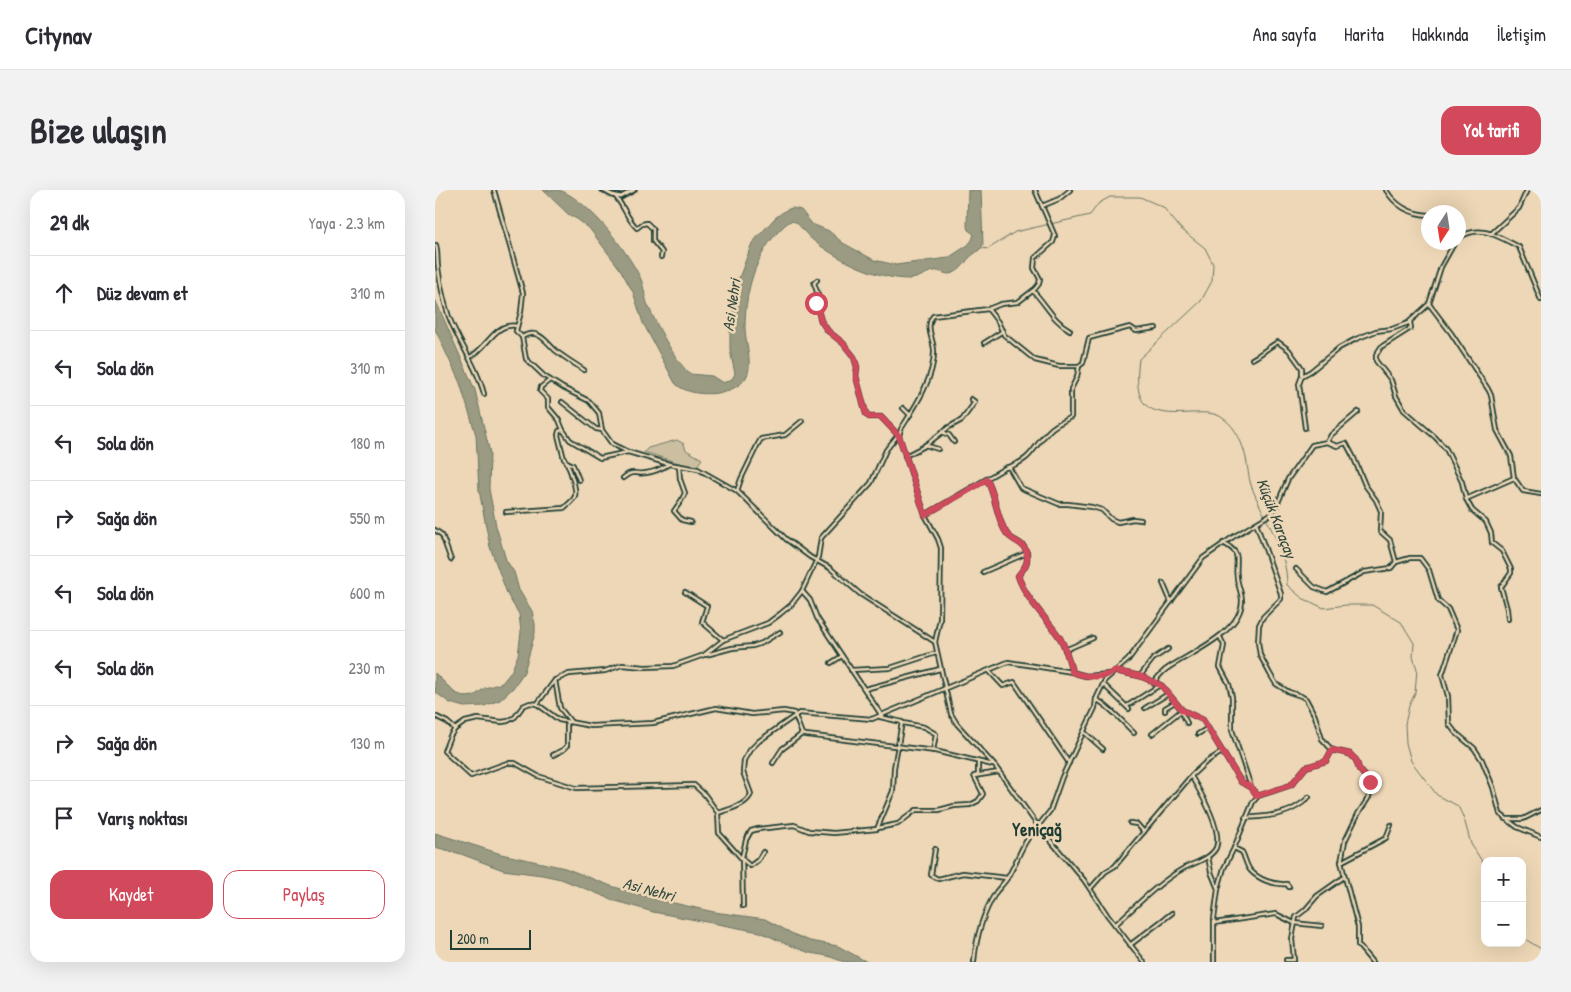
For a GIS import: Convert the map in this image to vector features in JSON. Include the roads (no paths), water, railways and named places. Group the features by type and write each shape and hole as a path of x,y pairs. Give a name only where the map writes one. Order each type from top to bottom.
{"main road":[{"path":"603,190 615,196 623,197 634,190"}],"street":[{"path":"494,190 523,293 516,331 522,337 526,358 543,376 589,401 599,413 601,430 611,444 628,452 669,464 698,469 737,491 786,540 816,561 830,568 859,594 935,642"},
{"path":"704,655 723,640 767,623 787,608 802,591 818,557 821,538 871,483 886,450 899,436 927,382 934,350 929,326 933,316 945,316 988,309 1001,304 1018,302 1039,284 1040,279 1034,268 1035,258 1053,242 1055,236 1035,190"},
{"path":"1042,207 1059,199 1069,190"},
{"path":"1385,190 1391,200 1405,209 1421,213"},
{"path":"1491,234 1519,208 1527,190"},
{"path":"615,196 626,211 631,222 637,228 647,223 653,229 653,240 663,252 661,258"},
{"path":"1466,233 1475,231 1491,234 1519,247 1541,300"},
{"path":"436,245 439,256 438,268 448,312 461,343 480,379 484,394"},
{"path":"1302,376 1339,348 1356,339 1410,322 1429,304 1441,267 1451,250"},
{"path":"817,280 814,283 817,295 816,303 821,321 828,331 843,343 854,357 857,367 856,376 866,414 869,417 881,417 899,436 925,515 941,548 940,619 935,642 951,714 957,724 999,772 1038,826 1090,889 1144,962"},
{"path":"1033,291 1044,302 1059,324 1069,330"},
{"path":"1429,304 1451,333 1491,395 1497,430 1511,456 1514,478 1523,491 1541,494"},
{"path":"988,309 999,322 1004,335 1035,360 1059,366 1079,366"},
{"path":"1410,322 1411,328 1381,347 1376,355 1376,361 1391,380 1396,396 1404,410 1446,449 1462,482 1466,499 1472,510 1486,522 1491,532 1492,543 1502,551 1511,569 1511,573 1501,587 1508,619"},
{"path":"470,357 479,352 488,339 501,328 509,325 517,326"},
{"path":"925,515 1028,458 1051,429 1071,417 1071,389 1077,377 1079,366 1083,363 1089,338 1130,327 1136,331 1156,328"},
{"path":"984,343 1003,331"},
{"path":"522,337 534,334 545,338 555,350 583,370"},
{"path":"1252,359 1278,342 1289,350 1302,368 1299,384 1305,428"},
{"path":"550,380 541,387 540,391 548,399 549,407 571,440 600,458 628,452"},
{"path":"905,456 962,420 975,402 971,399"},
{"path":"562,402 596,429 601,430"},
{"path":"903,408 910,415"},
{"path":"1327,442 1331,435 1358,412"},
{"path":"737,491 757,444 761,439 785,435 802,420"},
{"path":"506,512 564,508 574,498 572,474 564,459 558,434 559,431 563,430"},
{"path":"942,432 949,435 953,442"},
{"path":"974,962 977,938 987,908 1007,878 1025,841 1050,811 1069,763 1095,708 1103,684 1110,674 1128,660 1203,558 1223,543 1275,512 1288,478 1312,445 1327,442 1337,446 1346,444 1365,485 1377,500 1381,511 1381,531 1390,540 1397,562"},
{"path":"925,445 938,449"},
{"path":"567,462 573,465 579,480"},
{"path":"623,478 631,472 647,473 669,464"},
{"path":"679,466 680,479 685,493 674,511 683,520 691,522"},
{"path":"1009,467 1021,488 1059,504 1092,507 1102,510 1111,519 1118,522 1133,519 1141,520"},
{"path":"1466,499 1514,478"},
{"path":"987,480 993,490 1004,528 1008,535 1023,544 1027,553 1026,566 1018,576 1021,584 1035,608 1061,640 1072,672"},
{"path":"1256,524 1281,594 1281,599 1263,617 1259,625 1258,642 1260,655 1269,674 1277,684 1289,692 1306,699 1315,716 1323,739 1332,750 1350,754 1370,782 1371,788 1345,842 1341,862 1358,927 1358,945 1372,962"},
{"path":"435,530 442,534 451,560"},
{"path":"1154,682 1166,669 1220,636 1235,618 1242,601 1237,578 1237,555 1233,548 1223,543"},
{"path":"983,572 1027,553"},
{"path":"1296,569 1314,587 1327,592 1364,572 1391,568 1397,562 1410,558 1420,558 1429,570 1438,600 1448,608 1457,630 1442,675 1449,696 1449,724 1455,732 1474,748 1482,760 1495,796 1497,810 1505,819 1517,827 1541,836"},
{"path":"1163,583 1171,602"},
{"path":"802,591 810,600 817,618 880,712 880,717"},
{"path":"685,592 707,606 702,622 723,640"},
{"path":"537,704 555,680 569,674 605,671 622,665 645,667 673,666 732,648 753,646 780,632"},
{"path":"1220,636 1224,645 1220,667 1229,684 1232,698 1232,730 1251,787 1257,796"},
{"path":"1065,650 1093,638"},
{"path":"1140,676 1153,659 1168,649"},
{"path":"851,670 890,668 936,653"},
{"path":"831,663 842,656"},
{"path":"880,717 885,713 1008,662 1086,676 1110,674"},
{"path":"864,689 941,669"},
{"path":"989,670 1003,686 1014,682 1069,763"},
{"path":"1115,671 1140,676 1160,685 1175,702 1187,724"},
{"path":"553,755 567,746 569,722 560,708 555,680"},
{"path":"1103,684 1128,708 1160,685"},
{"path":"1145,708 1168,694"},
{"path":"1097,699 1110,708 1117,718 1134,733"},
{"path":"1165,711 1165,708 1175,702"},
{"path":"763,852 758,860 750,866 742,859 719,833 718,813 705,795 694,785 576,788 538,776 515,763 507,763 471,776 444,751 455,729 471,720 508,721 515,717 523,706 530,703 537,704 553,717 591,726 653,723 716,708 752,714 794,712 802,734"},
{"path":"1181,711 1203,720 1241,782 1251,787"},
{"path":"1152,734 1181,711"},
{"path":"718,813 735,807 750,798 751,794 743,772 744,760 749,750 799,713 827,714 860,719 880,717 924,727 936,734 933,751"},
{"path":"435,716 447,722 455,729"},
{"path":"877,829 893,790 894,768 902,722"},
{"path":"1198,734 1208,728"},
{"path":"1084,732 1103,749"},
{"path":"773,763 782,749 802,734 933,751 993,765"},
{"path":"1214,962 1214,923 1224,868 1253,802 1257,796 1291,785 1306,767 1326,761 1332,750"},
{"path":"1090,889 1105,872 1115,866 1191,776 1206,762 1222,752"},
{"path":"978,761 978,775"},
{"path":"743,906 742,859 746,840 750,832 757,829 794,825 809,831 833,833 877,829 899,824 916,810 939,810 954,806 970,805 978,801 983,794 974,776 999,772"},
{"path":"1115,925 1163,882 1183,869 1208,857 1216,847 1216,832 1204,799 1191,776"},
{"path":"1245,818 1279,815 1303,802 1309,796"},
{"path":"1505,819 1523,819 1541,810"},
{"path":"1130,823 1137,824 1144,832"},
{"path":"1341,862 1386,838 1391,825"},
{"path":"1234,848 1242,852 1251,870 1262,879 1277,885 1287,884 1289,887"},
{"path":"935,849 931,875 934,878 938,879 963,872 1007,878"},
{"path":"1208,857 1211,872 1219,889"},
{"path":"1286,960 1294,960 1292,939 1296,917 1317,896 1345,877"},
{"path":"1130,945 1172,913"},
{"path":"1214,923 1276,914 1294,923 1322,926"}],"waterway":[{"name":"Küçük Karaçay","path":"982,248 988,249 1015,232 1090,215 1099,203 1110,197 1140,197 1163,207 1181,229 1205,248 1213,264 1212,281 1201,301 1139,359 1138,388 1141,398 1145,405 1153,410 1175,413 1212,414 1220,416 1228,422 1243,448 1251,485 1279,546 1286,571 1287,585 1302,598 1324,608 1346,605 1372,605 1401,622 1414,643 1413,657 1417,669 1415,693 1409,706 1405,724 1406,743 1411,761 1437,795 1458,806 1471,844 1481,860"},
{"name":"Küçük Karaçay","path":"1526,940 1541,949"}],"district":[{"name":"Yeniçağ","path":"1037,830"}],"water label":[{"name":"Asi Nehri","path":"731,305"},
{"name":"Asi Nehri","path":"649,889"}]}
